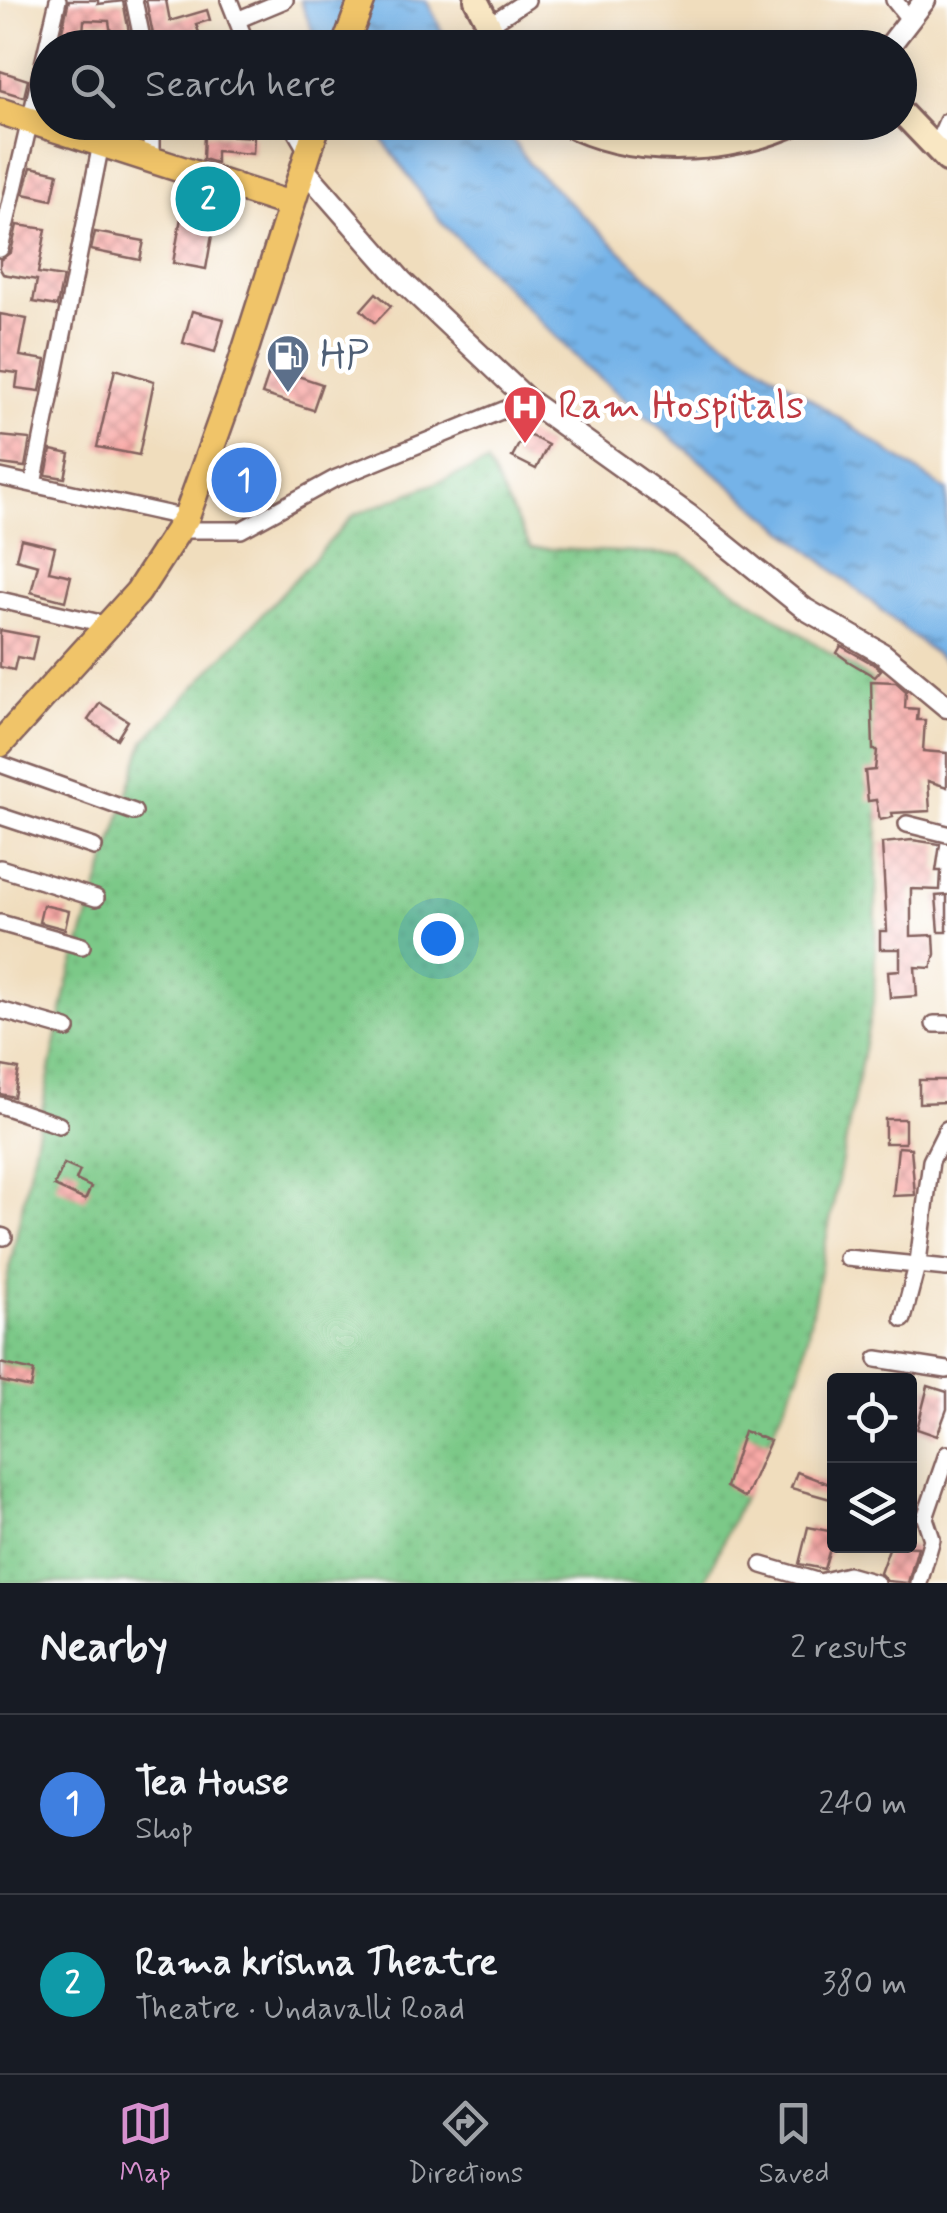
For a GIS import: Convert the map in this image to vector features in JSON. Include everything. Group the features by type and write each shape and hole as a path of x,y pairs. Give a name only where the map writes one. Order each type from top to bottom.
{"main road":[{"path":"351,30 362,0"},
{"path":"476,0 492,30"},
{"path":"0,111 28,120"},
{"path":"917,129 941,154"},
{"path":"89,140 289,204"},
{"path":"0,744 109,625 166,555 183,524 237,376 312,140"},
{"path":"621,140 711,147 745,140"}],"street":[{"path":"50,30 58,0"},
{"path":"134,0 140,30"},
{"path":"229,0 240,30"},
{"path":"236,20 286,0"},
{"path":"489,24 527,0"},
{"path":"894,0 910,20"},
{"path":"902,30 925,0"},
{"path":"0,249 30,112"},
{"path":"941,154 947,121"},
{"path":"150,160 151,140"},
{"path":"297,140 306,161 402,281 528,400 690,516 805,608 883,654 947,706"},
{"path":"33,484 101,144"},
{"path":"0,477 183,524 241,530 323,484 528,400"},
{"path":"0,600 109,625"},
{"path":"0,764 134,812"},
{"path":"0,816 94,847"},
{"path":"907,824 947,834"},
{"path":"0,868 96,898"},
{"path":"0,922 82,946"},
{"path":"0,1010 66,1029"},
{"path":"0,1106 59,1125"},
{"path":"903,1318 918,1262 931,1161 947,1129"},
{"path":"847,1258 918,1262 947,1268"},
{"path":"877,1358 947,1370"},
{"path":"920,1583 939,1540 925,1518 942,1479 947,1454"},
{"path":"762,1566 820,1582 848,1575 876,1583"}],"green space":[{"path":"487,463 531,548 682,555 881,687 874,998 800,1372 704,1583 0,1583 0,1334 6,1286 68,982 144,742 354,515"}],"water":[{"path":"300,0 426,0 441,30 312,30"},
{"path":"383,140 513,140 530,165 690,317 947,491 947,664 585,366 440,221"}],"building":[{"path":"69,0 98,0 98,4 123,1 129,30 110,30 109,21 84,20 83,30 62,30"},
{"path":"146,0 166,0 170,21 207,10 210,20 196,24 198,30 152,30"},
{"path":"0,71 28,80 24,97 0,90"},
{"path":"204,140 254,140 253,154 216,151 216,163 203,159"},
{"path":"31,167 58,173 52,200 24,194"},
{"path":"182,212 215,218 206,269 173,263"},
{"path":"17,225 46,229 38,273 63,277 57,306 33,302 37,280 3,274 0,269 0,260 11,252"},
{"path":"95,232 144,241 140,260 91,250"},
{"path":"376,293 391,306 375,323 361,310"},
{"path":"192,311 224,319 215,352 183,343"},
{"path":"0,314 27,319 20,356 46,360 40,391 16,388 18,373 0,371"},
{"path":"271,367 322,384 313,410 262,394"},
{"path":"115,369 154,381 139,455 97,447"},
{"path":"525,433 548,445 536,469 512,457"},
{"path":"0,436 30,439 25,467 0,464"},
{"path":"51,450 70,454 65,478 46,475"},
{"path":"21,539 55,547 49,571 71,576 65,601 31,592 38,565 16,559"},
{"path":"0,630 37,637 32,660 17,657 14,670 0,667"},
{"path":"841,646 881,670 875,677 848,661 837,653"},
{"path":"871,681 896,682 906,691 905,708 918,709 917,720 925,720 923,751 947,753 947,787 928,781 930,811 892,813 893,817 880,820 876,800 868,801 865,771 875,770 877,750 873,750"},
{"path":"100,703 128,721 117,739 88,720"},
{"path":"912,840 940,844 936,871 941,871 940,890 911,889 911,936 934,935 935,954 931,968 915,967 917,996 890,998 888,971 900,970 900,949 880,949 880,931 887,931 882,843"},
{"path":"947,895 947,932 939,932 936,896"},
{"path":"43,905 69,911 65,929 39,922"},
{"path":"2,1066 19,1069 14,1097 0,1094"},
{"path":"919,1080 947,1080 947,1102 919,1103"},
{"path":"885,1119 905,1119 905,1143 885,1143"},
{"path":"898,1147 911,1148 915,1195 893,1196"},
{"path":"64,1164 80,1171 76,1180 91,1187 85,1200 54,1186"},
{"path":"0,1363 34,1371 31,1388 0,1381"},
{"path":"928,1386 947,1392 947,1409 937,1436 917,1429"},
{"path":"744,1431 770,1441 745,1498 726,1487"},
{"path":"797,1472 827,1483 827,1498 791,1488"},
{"path":"808,1527 827,1531 829,1553 824,1569 799,1564"},
{"path":"887,1553 916,1553 908,1583 887,1581 880,1573"}],"place":[{"name":"Rama krishna Theatre","path":"208,199"},
{"name":"HP","path":"288,394"},
{"name":"Ram Hospitals","path":"525,445"},
{"name":"Tea House","path":"244,480"}]}
